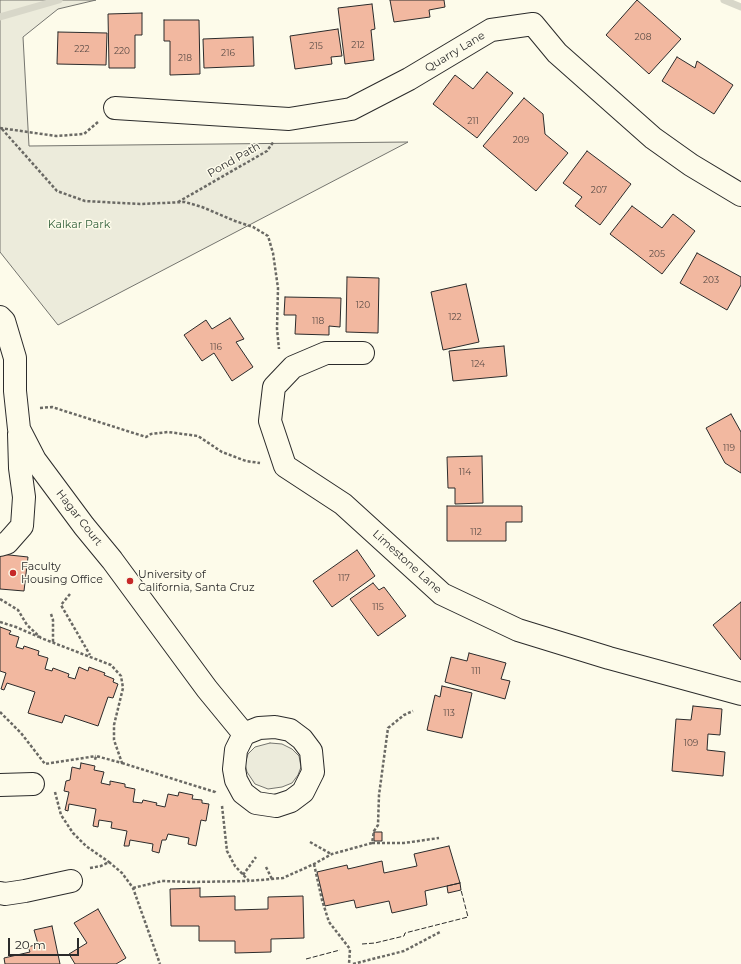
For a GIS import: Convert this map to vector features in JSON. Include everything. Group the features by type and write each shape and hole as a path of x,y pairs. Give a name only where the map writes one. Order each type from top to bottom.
{"street":[{"name":"Quarry Lane","path":"115,108 289,119 351,109 409,80 491,30 533,24 557,53 653,138 691,165 741,195"},
{"name":"Hagar Court","path":"0,317 4,321 15,358 18,420 35,460 84,526 117,566 207,689 244,734"},
{"path":"284,466 270,421 274,387 293,367 326,353 363,353"},
{"path":"0,545 7,543 22,526 24,497 20,468 18,420"},
{"name":"Limestone Lane","path":"284,466 343,504 442,594 518,630 609,658 741,694"},
{"path":"0,785 44,780"},
{"path":"0,893 5,894 25,891 71,881"}],"path":[{"path":"1,128 56,136 84,134 115,108"},
{"name":"Pond Path","path":"175,203 267,151 289,119"},
{"path":"1,128 58,191 85,201 112,204 185,202 253,227 268,236 274,253 277,281 277,329"},
{"path":"18,420 52,406 146,437 152,434 168,432 198,436 222,452 246,461 284,466"},
{"path":"70,594 61,605 90,656"},
{"path":"0,599 18,610 27,625 41,638"},
{"path":"51,614 53,620 53,642"},
{"path":"0,622 111,665 121,676 123,688 114,725 114,740 122,763 96,756 45,764"},
{"path":"381,780 388,728 404,715 413,711"},
{"path":"0,712 21,733 45,764 44,780 61,815 73,833 86,846 122,873 133,888 160,964"},
{"path":"95,760 96,756"},
{"path":"372,843 404,843 439,838"},
{"path":"310,842 332,854"},
{"path":"243,875 256,857"},
{"path":"71,881 76,872 101,866 109,862"},
{"path":"314,864 322,900 329,922 350,948 349,964"},
{"path":"266,867 272,879"},
{"path":"133,888 162,881 249,881"},
{"path":"353,964 404,951 440,932"}],"green space":[{"name":"Kalkar Park","path":"0,0 96,0 58,9 23,37 29,146 408,142 58,325 0,252"},
{"path":"270,743 282,744 292,749 299,756 301,767 298,775 292,783 282,787 268,789 255,784 247,772 245,764 248,754 255,747"}],"building":[{"path":"390,0 444,0 445,7 429,10 430,17 394,22"},
{"path":"637,0 681,39 649,74 606,35"},
{"path":"372,4 375,29 371,30 374,60 345,64 338,8"},
{"path":"142,13 142,35 135,35 135,68 109,68 108,14"},
{"path":"164,20 199,20 200,74 170,75 170,41 164,41"},
{"path":"338,29 342,56 331,57 332,64 295,69 290,36"},
{"path":"58,32 107,33 106,65 57,64"},
{"path":"253,37 254,66 204,68 203,39"},
{"path":"677,57 695,68 697,61 733,85 714,114 662,81"},
{"path":"487,72 513,93 477,138 433,104 455,75 473,89"},
{"path":"524,98 543,114 545,134 568,153 536,191 483,146"},
{"path":"587,151 631,184 600,225 575,206 582,197 563,183"},
{"path":"632,206 662,228 673,214 695,231 662,274 610,234"},
{"path":"697,253 741,277 741,285 727,310 680,283"},
{"path":"347,277 379,278 378,333 346,332"},
{"path":"466,284 479,342 443,350 431,292"},
{"path":"285,297 341,298 340,327 329,326 329,335 295,334 296,315 284,315"},
{"path":"230,318 244,339 236,342 253,367 232,381 214,353 202,361 184,335 206,320 212,329"},
{"path":"504,346 507,376 453,381 449,351"},
{"path":"731,414 741,432 741,473 725,463 706,428"},
{"path":"482,456 483,503 455,504 455,488 448,488 447,457"},
{"path":"447,506 522,506 522,522 506,522 506,541 447,541"},
{"path":"357,550 375,576 332,607 313,581"},
{"name":"Faculty Housing Office","path":"0,554 28,557 24,591 0,589"},
{"path":"373,583 379,590 384,587 406,616 378,636 350,599"},
{"path":"741,602 741,660 713,625"},
{"path":"0,627 11,631 9,634 19,637 16,647 23,649 24,646 39,651 38,655 48,658 45,669 52,671 53,668 69,674 68,677 75,679 79,667 88,671 89,667 105,673 104,675 114,679 113,682 118,684 113,698 108,697 98,726 65,715 62,723 28,713 35,692 7,683 4,690 1,689 6,673 0,671"},
{"path":"469,653 506,663 501,679 510,681 505,699 445,682 451,657 467,661"},
{"path":"442,686 472,693 462,738 427,730 435,695 440,697"},
{"path":"693,706 722,709 720,735 708,734 707,750 725,752 723,776 672,771 676,719 691,720"},
{"path":"81,763 95,766 94,770 104,772 101,783 110,785 110,781 125,784 125,787 135,789 133,802 142,803 143,800 157,803 156,805 165,807 168,794 178,796 179,792 193,795 192,799 202,800 202,803 209,804 206,821 201,820 196,846 188,844 189,838 168,834 166,840 162,840 159,853 152,851 153,844 130,840 129,846 124,846 127,831 111,828 112,822 99,820 98,827 93,826 96,809 69,804 68,811 65,810 69,792 64,791 66,781 70,780 72,767 80,769"},
{"path":"374,832 382,832 382,841 374,841"},
{"path":"449,846 460,883 425,891 427,905 392,913 389,901 356,908 354,900 325,906 317,872 347,865 348,869 382,861 384,873 417,866 414,854"},
{"path":"460,883 461,890 448,893 447,886"},
{"path":"200,888 200,897 235,896 235,910 268,909 268,897 303,896 304,938 271,939 271,952 235,953 235,941 199,941 199,926 171,926 170,889"},
{"path":"98,909 126,958 116,964 75,964 69,954 87,943 74,923"},
{"path":"52,926 60,964 5,964 4,958 30,952 28,947 38,944 34,930"}],"waterway":[{"path":"0,17 59,0"},
{"path":"724,0 741,7"}],"fence":[{"path":"362,944 375,943 404,936 405,933 468,917 461,890"},
{"path":"306,959 340,950"}],"place":[{"name":"Faculty Housing Office","path":"13,573"},
{"name":"University of California, Santa Cruz","path":"130,581"}]}
